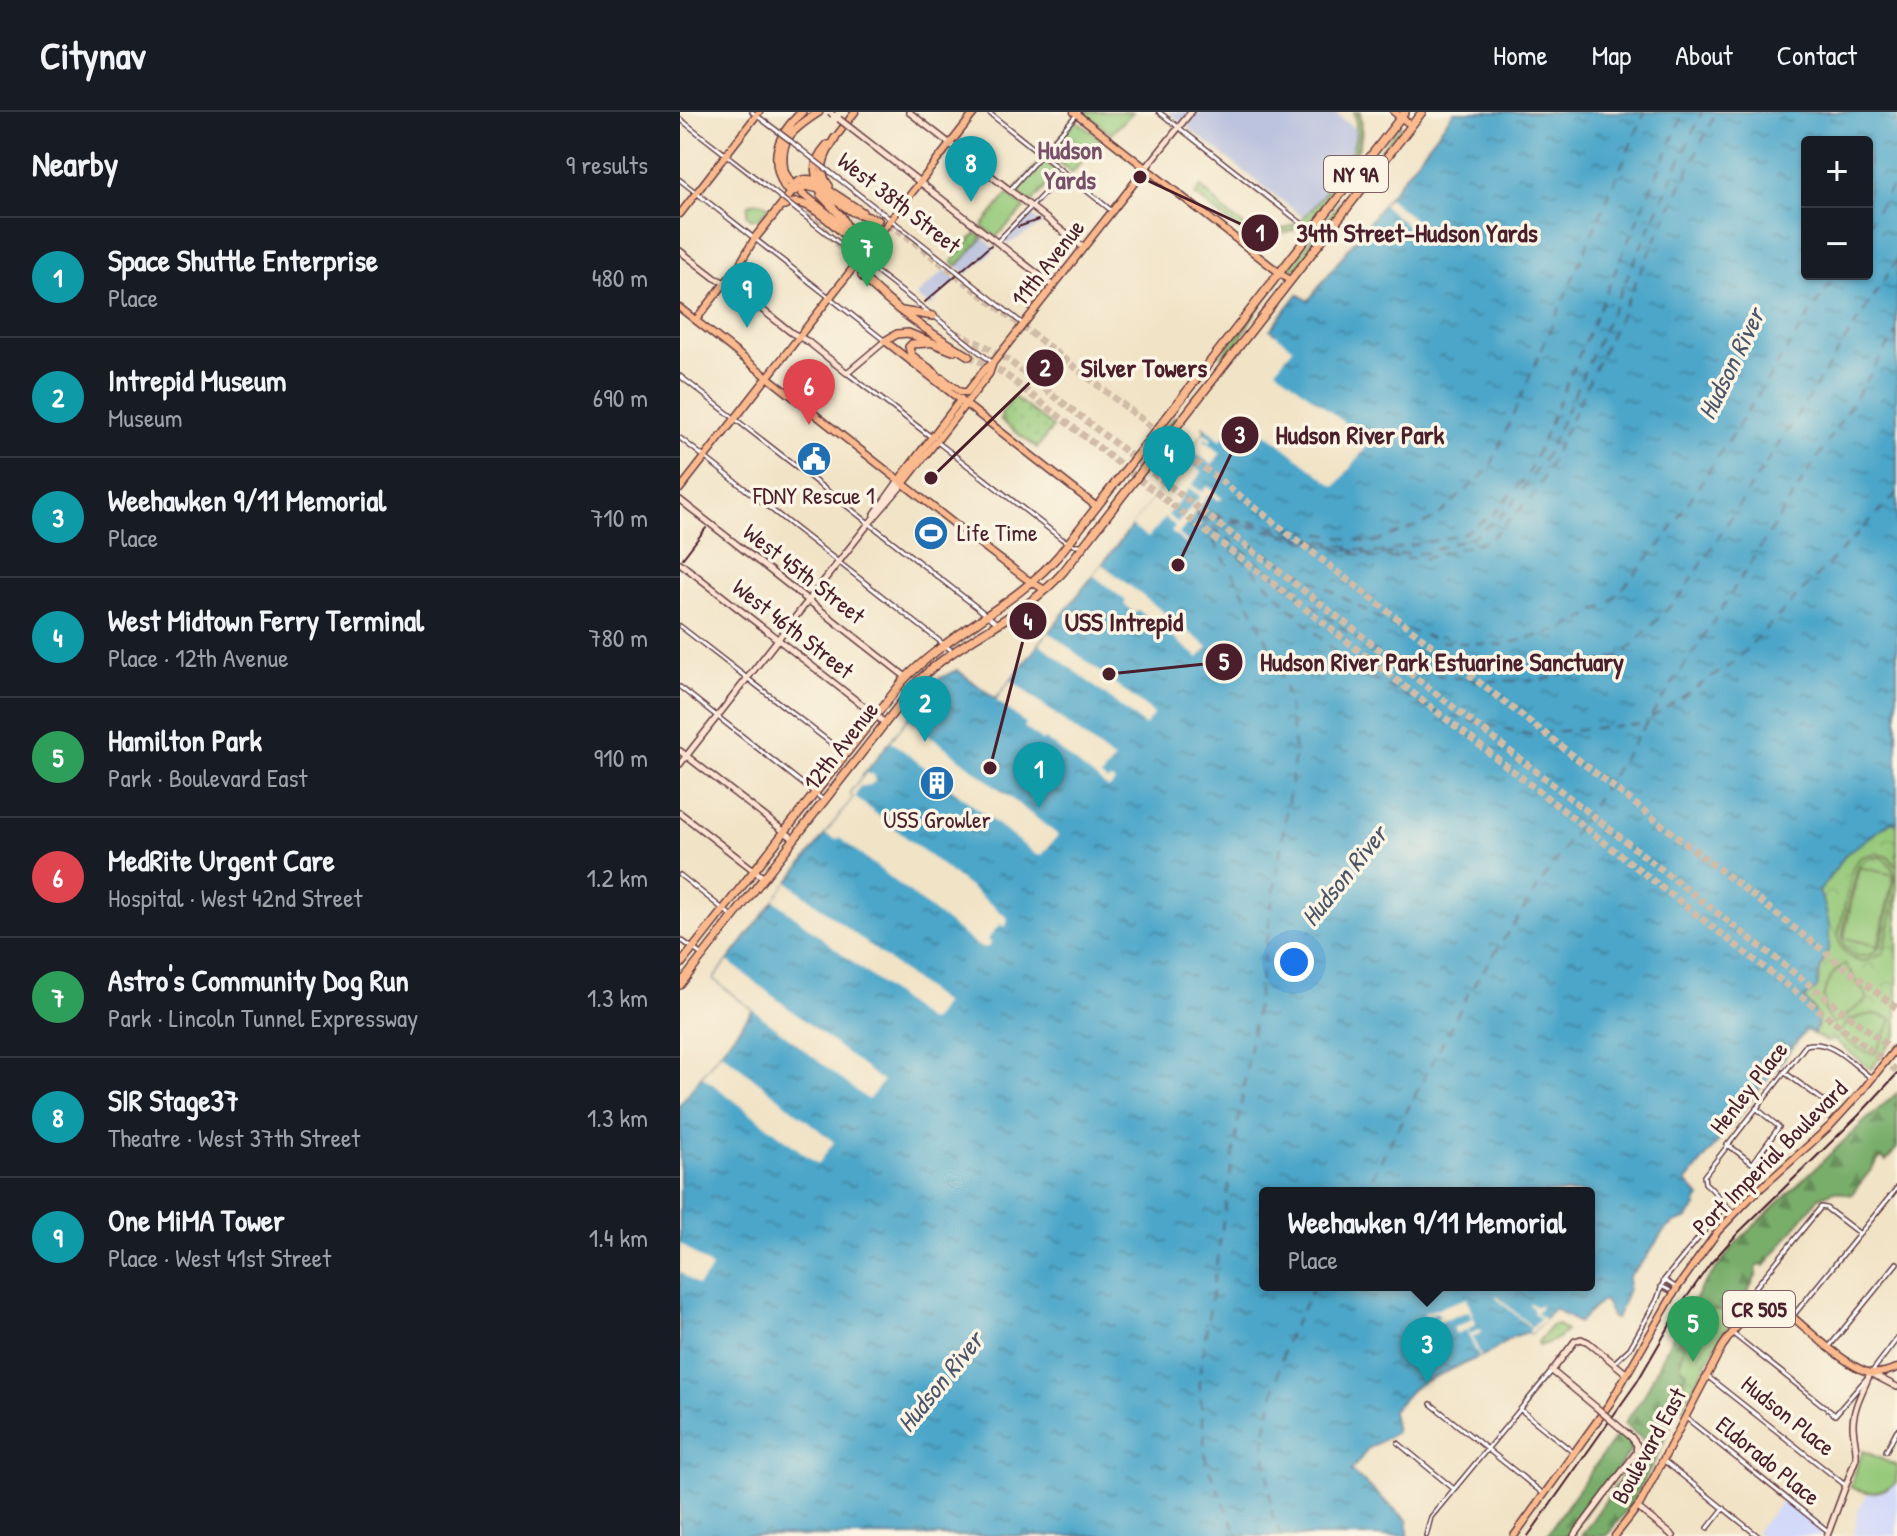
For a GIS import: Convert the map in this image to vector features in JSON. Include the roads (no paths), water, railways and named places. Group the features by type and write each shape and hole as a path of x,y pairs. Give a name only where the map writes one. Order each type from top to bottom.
{"highway":[{"path":"802,112 778,144 777,166 787,185 783,151 786,141 793,130 819,112"},
{"path":"788,127 808,112"},
{"name":"12th Avenue","path":"680,985 918,681 952,652 1045,590 1063,572 1422,112"},
{"path":"803,123 834,114"},
{"name":"12th Avenue","path":"680,965 906,677 1049,567 1312,232 1400,114"},
{"path":"819,182 815,171 817,159 835,138"},
{"path":"835,138 823,160 822,170 825,180 836,193"},
{"path":"778,144 778,158 784,170"},
{"path":"755,238 780,203 790,189 797,182 809,179 819,182 878,220 848,210 814,187 795,190 780,203"},
{"path":"780,203 801,191 819,193 842,217 857,247"},
{"path":"803,194 842,225 857,247"},
{"path":"780,203 807,205 857,247"},
{"path":"862,276 935,337 969,356 908,333 897,334 885,341"},
{"path":"900,310 933,316"},
{"path":"934,344 914,343 908,349 948,389"},
{"path":"1213,358 1227,362"},
{"path":"1183,396 1190,409"},
{"path":"822,784 832,791"}],"main road":[{"path":"835,138 855,112"},
{"path":"909,112 1083,247"},
{"path":"680,489 975,112"},
{"name":"11th Avenue","path":"680,764 901,482 985,369 993,363 1191,112"},
{"path":"680,214 756,113"},
{"path":"1077,113 1290,281"},
{"path":"834,114 1053,286"},
{"path":"1400,114 1411,125"},
{"path":"696,320 743,259 755,238"},
{"path":"680,251 847,373 885,341 963,399"},
{"path":"680,308 901,482 1045,590"},
{"name":"11th Avenue","path":"963,399 989,374 993,363"},
{"path":"935,373 1097,507"},
{"name":"West 45th Street","path":"680,500 906,677"},
{"name":"West 46th Street","path":"680,563 885,723"},
{"path":"680,751 794,839"},
{"path":"680,813 764,878"},
{"name":"Port Imperial Boulevard","path":"1514,1536 1610,1403 1673,1289 1697,1258 1734,1213 1830,1126 1897,1047"},
{"name":"CR 505","path":"1752,1312 1769,1307 1779,1308 1852,1365 1897,1387"},
{"name":"Boulevard East","path":"1615,1536 1638,1508 1732,1333 1752,1312"},
{"path":"1574,1536 1636,1453 1637,1445 1552,1371 1575,1341 1585,1340 1627,1374"},
{"path":"1828,1534 1857,1453 1853,1415 1870,1373 1897,1368"},
{"path":"1638,1508 1673,1536"}],"street":[{"path":"988,112 1112,211"},
{"path":"1159,112 1312,232"},
{"name":"West 38th Street","path":"756,113 1023,324"},
{"path":"1009,190 1077,113"},
{"path":"680,119 726,154 780,203 798,211 993,363"},
{"path":"997,242 1064,172"},
{"path":"680,180 885,341"},
{"path":"847,373 1069,543 1085,544"},
{"path":"680,376 870,521 997,623"},
{"path":"680,438 952,652"},
{"path":"680,626 845,754"},
{"path":"680,687 824,800"},
{"path":"680,875 733,917"},
{"path":"680,939 703,956"},
{"name":"Henley Place","path":"1734,1213 1705,1183 1704,1176 1806,1045 1819,1043 1831,1047 1872,1079"},
{"path":"1784,1072 1828,1104"},
{"path":"1753,1163 1779,1127 1756,1108"},
{"path":"1727,1144 1761,1170"},
{"path":"1792,1317 1897,1188"},
{"path":"1614,1363 1630,1348 1657,1300 1664,1280 1725,1206"},
{"path":"1752,1312 1754,1289 1821,1207 1860,1234"},
{"path":"1829,1347 1897,1263"},
{"path":"1664,1280 1673,1289"},
{"path":"1661,1286 1673,1289"},
{"path":"1732,1333 1835,1415 1897,1339"},
{"path":"1426,1536 1430,1518 1552,1371"},
{"name":"Hudson Place","path":"1707,1376 1846,1485"},
{"path":"1431,1404 1545,1495"},
{"path":"1520,1409 1574,1453"},
{"name":"Eldorado Place","path":"1685,1417 1828,1534"},
{"path":"1886,1451 1897,1430"},
{"path":"1398,1443 1454,1489"},
{"path":"1663,1460 1758,1536"},
{"path":"1708,1528 1724,1508"}],"water":[{"name":"Hudson River","path":"1454,112 1897,112 1897,824 1892,821 1846,854 1819,892 1829,925 1829,947 1820,969 1817,988 1804,998 1818,1022 1813,1034 1806,1030 1686,1182 1700,1197 1697,1206 1686,1219 1674,1223 1663,1232 1629,1276 1628,1289 1616,1319 1612,1318 1602,1300 1578,1323 1554,1308 1531,1334 1528,1332 1512,1337 1493,1351 1423,1382 1392,1411 1396,1432 1368,1449 1351,1471 1408,1521 1408,1536 680,1536 680,1104 753,1010 714,979 854,797 850,793 858,782 940,678 957,670 996,699 1192,450 1206,429 1203,426 1274,333 1270,330 1298,294 1308,301"}],"tunnel":[{"path":"786,189 841,248 862,276"},
{"path":"878,220 909,238 1897,1008"},
{"path":"857,247 877,271"},
{"path":"956,333 1008,360 1897,1053"},
{"path":"969,356 1002,372 1897,1071"}],"tram line":[{"path":"1528,1536 1637,1382 1684,1301 1710,1264 1897,1074"}],"railway":[{"path":"1018,227 1038,220"},
{"path":"925,302 991,245"},
{"path":"683,558 706,528"}],"place":[{"name":"34th Street–Hudson Yards","path":"1140,177"},
{"name":"SIR Stage37","path":"971,202"},
{"name":"Astro's Community Dog Run","path":"867,287"},
{"name":"One MiMA Tower","path":"747,328"},
{"name":"MedRite Urgent Care","path":"809,425"},
{"name":"FDNY Rescue 1","path":"814,459"},
{"name":"Silver Towers","path":"931,478"},
{"name":"West Midtown Ferry Terminal","path":"1169,492"},
{"name":"Life Time","path":"931,533"},
{"name":"Hudson River Park","path":"1178,565"},
{"name":"Hudson River Park Estuarine Sanctuary","path":"1109,674"},
{"name":"Intrepid Museum","path":"925,742"},
{"name":"USS Intrepid","path":"990,768"},
{"name":"USS Growler","path":"937,783"},
{"name":"Space Shuttle Enterprise","path":"1039,808"},
{"name":"Hamilton Park","path":"1693,1362"},
{"name":"Weehawken 9/11 Memorial","path":"1427,1383"}],"district":[{"name":"Hudson Yards","path":"1070,165"}]}
